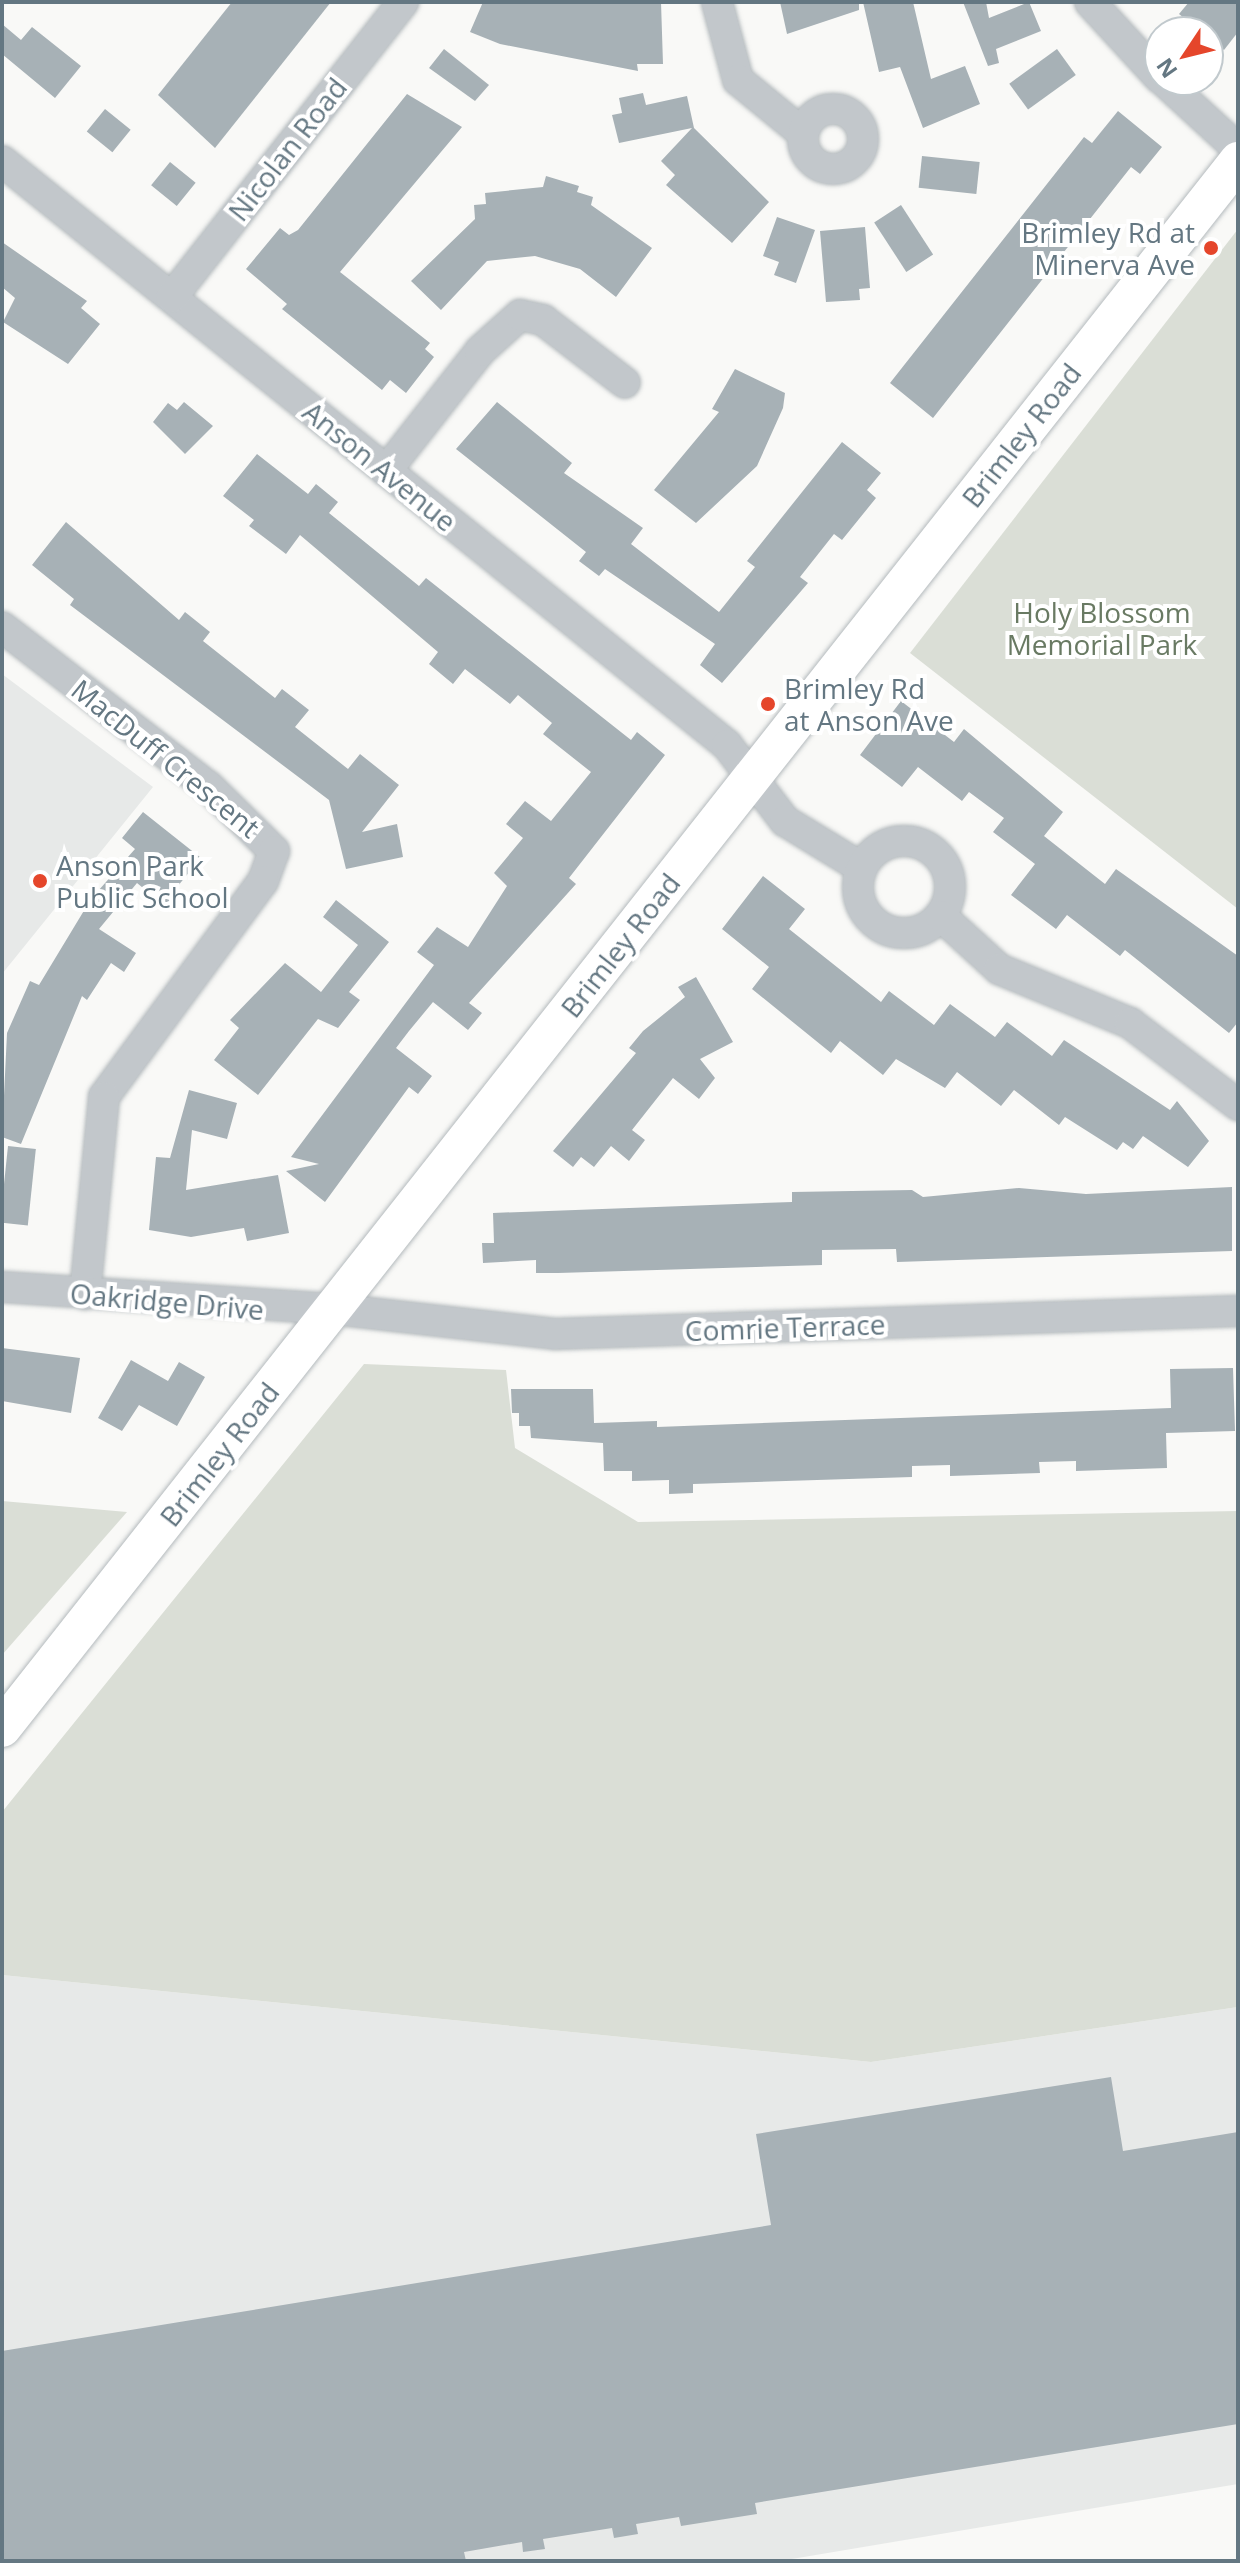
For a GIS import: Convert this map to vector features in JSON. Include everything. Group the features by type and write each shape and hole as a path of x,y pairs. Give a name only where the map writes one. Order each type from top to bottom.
{"main road":[{"name":"Brimley Road","path":"2,1728 1238,161"}],"street":[{"name":"Nicolan Road","path":"172,297 403,2"},
{"path":"717,2 738,80 800,131"},
{"path":"1090,2 1144,61"},
{"path":"1180,96 1238,149"},
{"name":"Anson Avenue","path":"2,161 727,745 751,778"},
{"path":"386,471 480,351 520,315 543,320 625,383"},
{"name":"MacDuff Crescent","path":"2,627 208,786 274,851 263,881 104,1097 85,1294"},
{"path":"751,778 785,821 862,868"},
{"path":"903,841 935,853 950,884 941,916 912,933 880,927 860,901 862,868 886,845 903,841"},
{"path":"941,916 999,969 1130,1023 1238,1105"},
{"name":"Oakridge Drive","path":"2,1287 333,1309"},
{"name":"Comrie Terrace","path":"333,1309 555,1334 1238,1311"}],"shaded area":[{"name":"Anson Park Public School","path":"2,674 153,787 2,974"},
{"path":"2,1975 871,2062 1238,2007 1238,2484 780,2561 2,2561"}],"green space":[{"name":"Holy Blossom Memorial Park","path":"1238,229 1238,909 910,653"},
{"path":"364,1364 506,1370 515,1448 638,1522 1238,1511 1238,2007 871,2062 2,1975 2,1812"},
{"path":"2,1501 127,1512 2,1655"}],"building":[{"path":"232,2 331,2 215,148 158,95"},
{"path":"483,2 661,2 663,64 637,64 638,71 500,44 470,32"},
{"path":"780,2 859,2 859,10 787,34"},
{"path":"863,2 913,2 931,79 965,66 980,104 923,128 900,67 879,72"},
{"path":"963,2 986,2 989,18 1029,2 1041,31 996,49 999,63 988,66"},
{"path":"1189,2 1238,2 1238,32 1224,50 1224,16 1179,14"},
{"path":"2,24 21,40 32,27 81,66 55,98 2,54"},
{"path":"444,49 489,85 475,101 429,68"},
{"path":"1057,49 1076,75 1028,110 1009,84"},
{"path":"643,93 646,105 687,96 694,128 769,202 732,243 666,185 675,175 661,161 692,128 619,143 612,115 622,113 619,98"},
{"path":"407,94 462,127 340,272 430,343 425,349 434,357 406,393 390,380 382,390 282,309 287,304 246,269 280,228 289,235 298,230"},
{"path":"105,109 131,130 112,152 87,132"},
{"path":"1118,111 1162,147 1140,174 1131,167 933,418 890,383 1084,137 1092,143"},
{"path":"922,156 980,162 976,194 919,188"},
{"path":"170,162 196,183 177,206 151,185"},
{"path":"546,176 579,186 577,192 593,197 591,205 652,248 616,297 580,269 535,256 487,261 441,310 411,281 475,219 474,205 486,204 485,193 543,187"},
{"path":"901,205 933,254 906,272 874,222"},
{"path":"777,217 815,230 796,283 774,275 779,262 763,256"},
{"path":"865,227 870,288 859,289 860,300 826,302 820,231"},
{"path":"2,242 87,301 81,308 100,324 68,364 3,322 15,298 2,287"},
{"path":"735,369 785,393 783,408 757,466 696,523 654,490 719,412 712,409"},
{"path":"184,402 213,426 185,454 153,422 168,403 177,410"},
{"path":"497,402 572,463 564,473 643,528 631,544 719,612 755,567 747,561 842,442 881,473 867,490 876,498 842,540 834,534 800,577 808,583 722,683 700,665 715,644 605,569 599,576 579,561 586,552 456,449"},
{"path":"257,454 308,494 316,484 338,502 329,513 419,586 426,578 631,740 637,732 665,755 569,878 576,884 469,1003 482,1013 468,1030 433,1002 396,1048 432,1076 418,1094 409,1087 325,1202 286,1171 319,1164 291,1157 434,965 417,952 437,927 468,947 507,886 494,873 523,838 506,824 525,801 551,821 591,772 543,734 552,723 518,695 510,704 465,669 453,684 429,664 438,652 300,535 286,554 249,526 254,520 223,496"},
{"path":"66,522 179,620 185,612 210,632 203,641 275,698 282,689 309,710 295,727 348,769 360,754 399,785 362,832 397,824 403,857 346,869 329,800 70,605 74,599 32,565"},
{"path":"901,701 954,742 964,729 1063,812 1044,836 1105,884 1116,869 1238,956 1238,1022 1229,1033 1125,950 1120,956 1067,915 1056,929 1011,895 1035,864 993,832 1004,818 969,792 962,801 918,767 902,787 860,755"},
{"path":"143,812 201,858 177,887 185,894 171,911 137,883 99,929 136,953 124,972 111,963 87,1000 82,996 21,1144 2,1137 7,1033 30,981 39,985 91,899 135,849 122,838"},
{"path":"763,876 805,909 789,929 881,1002 889,991 934,1025 950,1004 995,1037 1007,1022 1052,1056 1064,1040 1170,1110 1177,1101 1209,1141 1188,1167 1143,1136 1133,1149 1123,1142 1117,1150 1065,1117 1059,1125 1014,1090 1001,1106 957,1072 945,1088 896,1059 883,1075 840,1041 831,1053 752,989 769,967 722,929"},
{"path":"336,900 389,942 349,992 360,1000 338,1028 318,1019 258,1095 214,1060 239,1028 230,1020 285,963 321,992 358,945 323,917"},
{"path":"696,977 733,1042 700,1059 715,1078 699,1099 673,1078 632,1130 645,1140 629,1161 611,1146 594,1167 581,1157 573,1167 553,1151 636,1053 629,1048 643,1031 685,997 678,987"},
{"path":"189,1090 237,1103 227,1139 192,1130 186,1190 278,1175 289,1233 247,1241 244,1228 191,1237 149,1230 156,1157 170,1158"},
{"path":"8,1146 36,1149 28,1226 2,1223"},
{"path":"1232,1187 1232,1251 897,1262 896,1249 822,1250 822,1265 558,1273 536,1273 536,1260 483,1263 482,1243 494,1243 493,1213 792,1202 792,1192 912,1190 923,1197 1019,1188 1086,1194"},
{"path":"2,1348 80,1358 71,1413 2,1401"},
{"path":"131,1360 168,1381 179,1362 205,1377 177,1426 139,1405 122,1431 98,1418"},
{"path":"1233,1368 1235,1431 1166,1433 1167,1468 1076,1471 1076,1461 1039,1462 1040,1473 950,1476 950,1465 912,1466 912,1477 693,1484 693,1493 669,1494 669,1480 632,1481 632,1471 604,1471 603,1443 531,1438 530,1426 519,1426 519,1413 512,1413 511,1389 593,1389 594,1423 657,1421 657,1427 1171,1408 1170,1369"},
{"path":"1111,2077 1123,2151 1238,2132 1238,2424 755,2503 757,2514 681,2526 679,2517 636,2524 638,2534 614,2538 612,2528 543,2539 545,2549 523,2552 522,2542 464,2552 466,2561 2,2561 2,2351 771,2225 756,2134"}],"place":[{"name":"Brimley Rd at Minerva Ave","path":"1211,248"},
{"name":"Brimley Rd at Anson Ave","path":"768,704"},
{"name":"Anson Park Public School","path":"40,881"}]}
